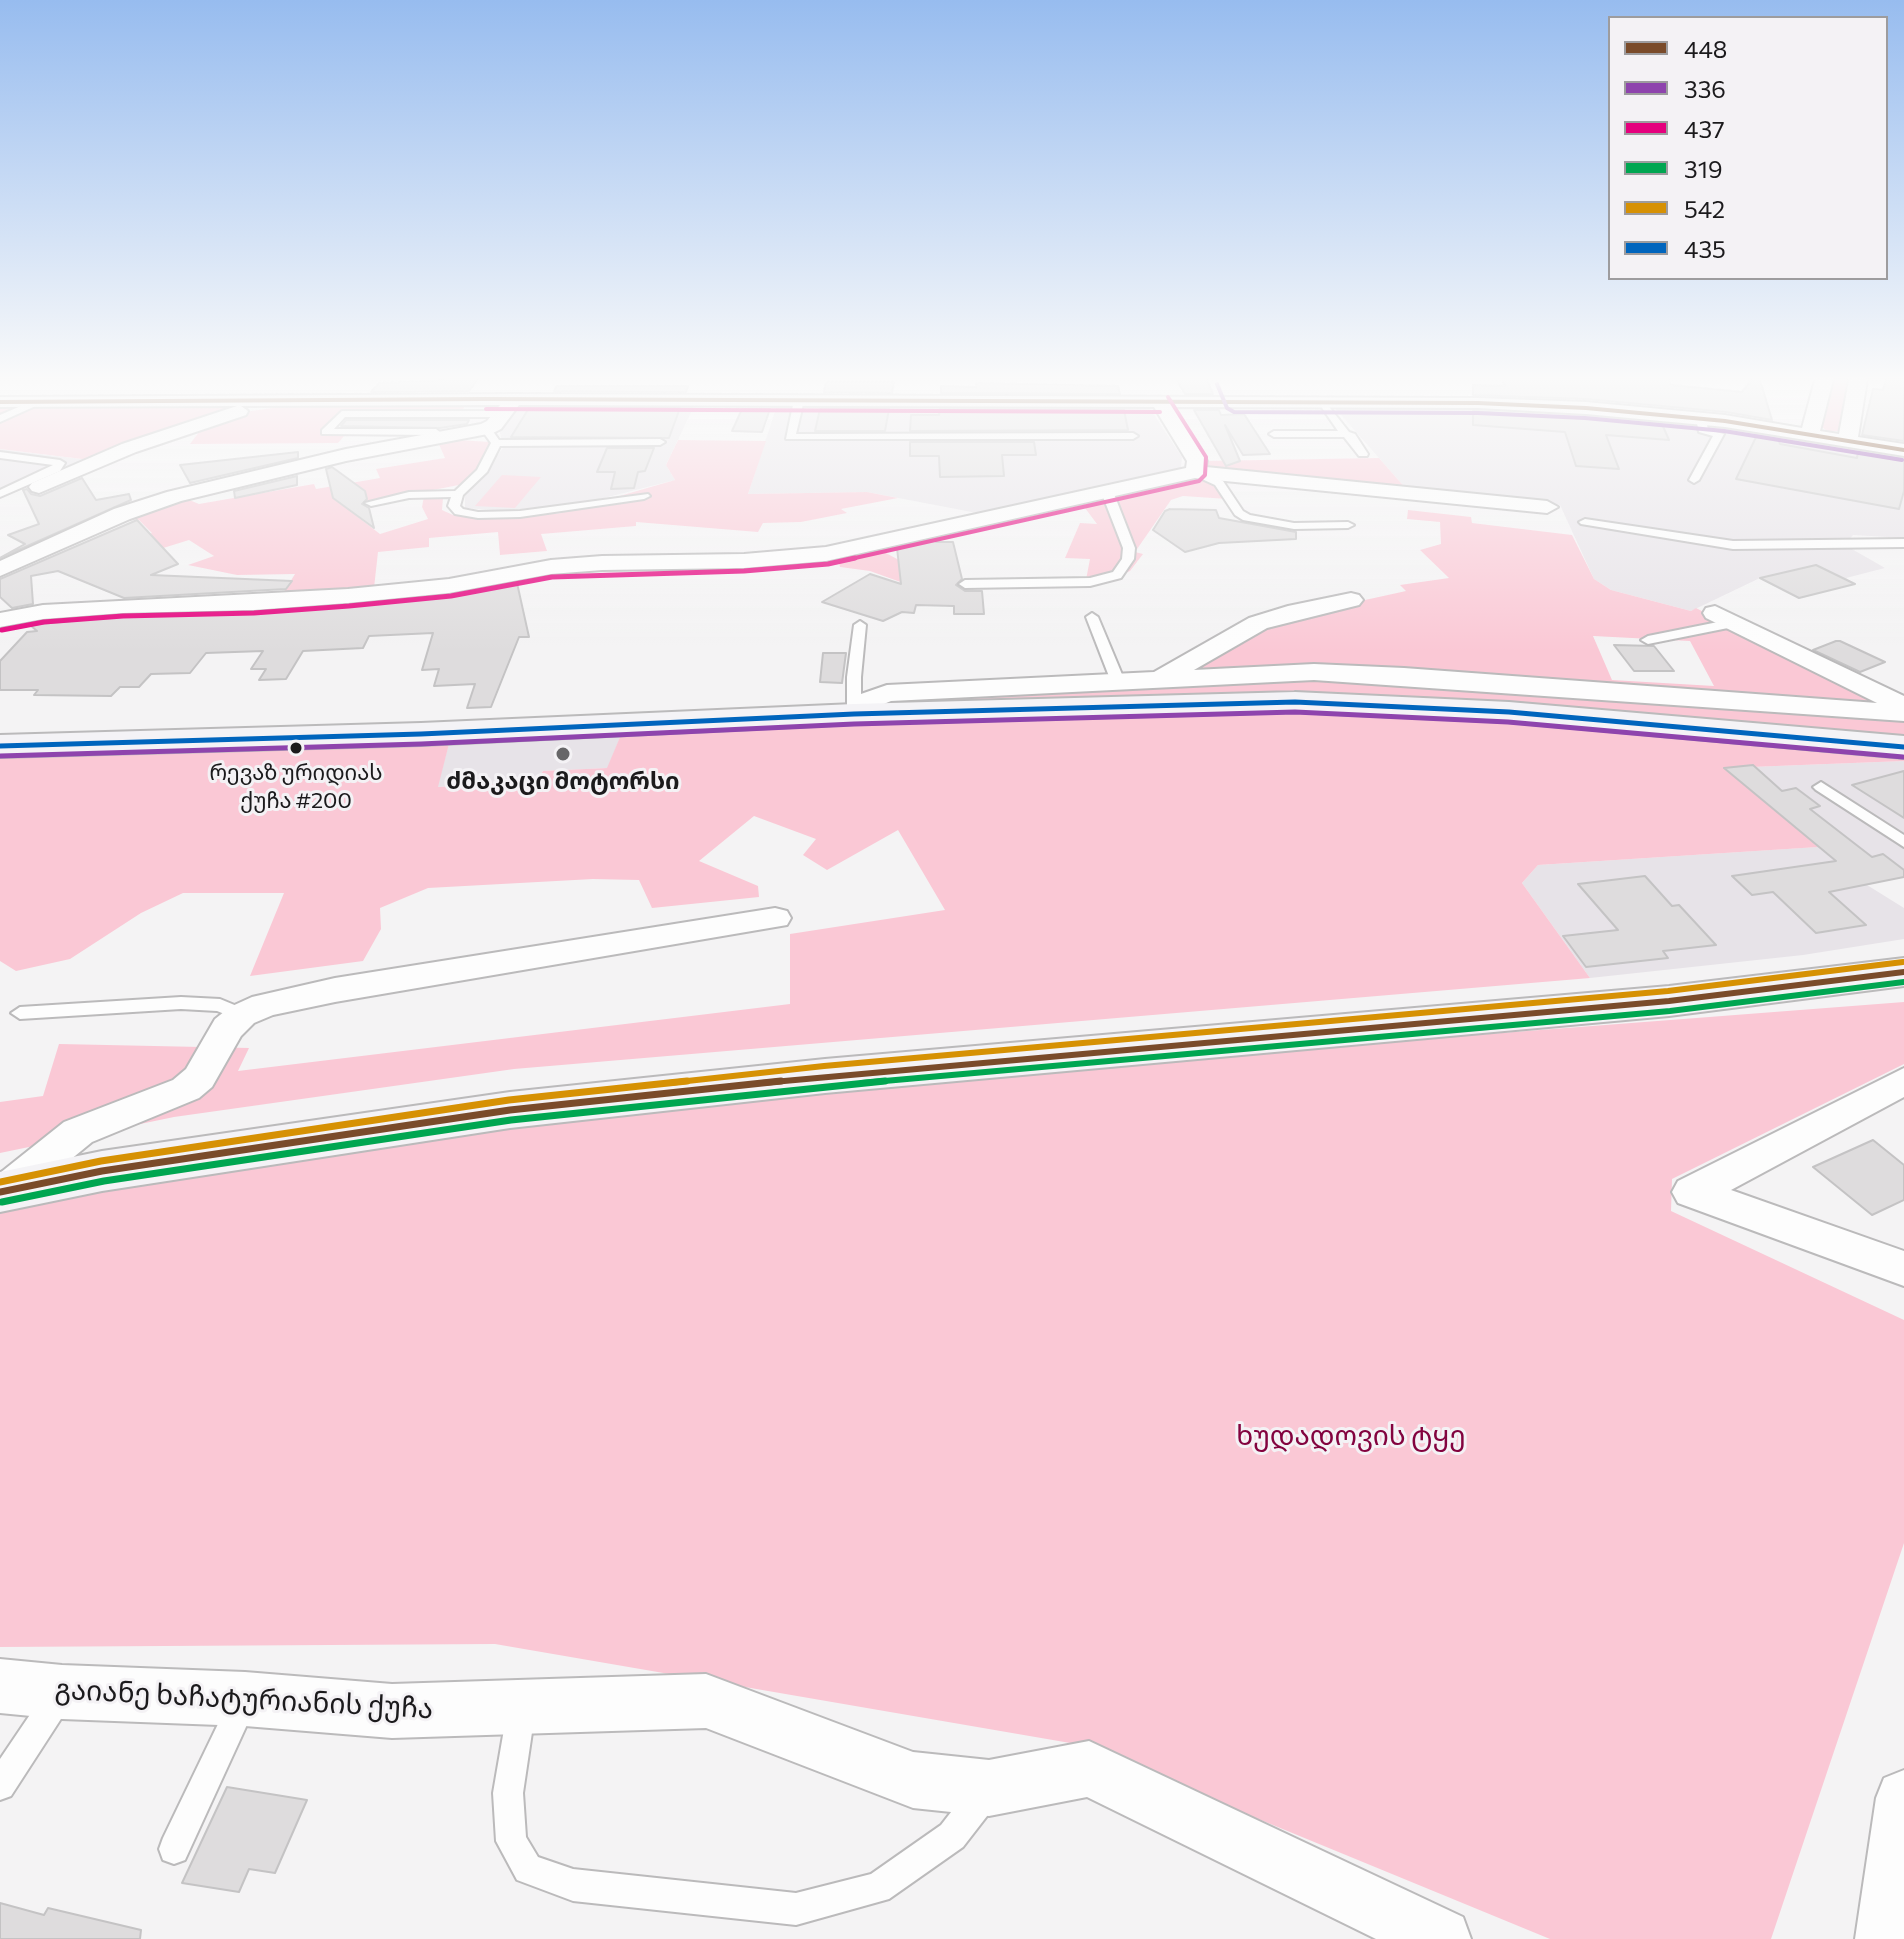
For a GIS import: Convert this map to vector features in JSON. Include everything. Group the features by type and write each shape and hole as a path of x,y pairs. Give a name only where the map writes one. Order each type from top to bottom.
{"street":[{"path":"39,487 76,470"},
{"path":"0,569 148,504 278,470"},
{"path":"0,620 43,612 123,606 254,603 348,596 449,586 551,567 744,561 826,554 953,524 1108,494 1195,472 1547,507"},
{"path":"1154,682 1258,623 1288,613 1351,600"},
{"path":"1724,618 1904,706"},
{"path":"854,714 870,700 887,693 1119,684 1314,672 1904,713"},
{"path":"0,746 421,734 854,714 1332,702 1509,712 1904,747"},
{"path":"2,1191 78,1132 186,1089 199,1078 228,1028 242,1015 264,1005 335,990 775,918"},
{"path":"2,1191 102,1171 510,1110 825,1076 1669,1001 1904,972"},
{"path":"1904,1081 1692,1192 1904,1269"},
{"name":"გაიანე ხაჩატურიანის ქუჩა","path":"0,1686 62,1692 245,1699 392,1711 706,1701 913,1780 989,1788 1089,1769 1441,1939"},
{"path":"1885,1939 1904,1798"}],"lane":[{"path":"0,494 51,470"},
{"path":"482,470 458,494 454,506 459,512 478,515 563,510 644,496"},
{"path":"1694,480 1699,470"},
{"path":"1195,472 1219,483 1239,513 1247,518 1294,526 1348,525"},
{"path":"371,503 409,495 458,494"},
{"path":"965,584 1090,582 1117,575 1128,559 1129,548 1108,494"},
{"path":"1585,522 1733,545 1904,543"},
{"path":"1092,617 1119,684"},
{"path":"1648,640 1724,618"},
{"path":"854,714 860,625"},
{"path":"1821,787 1904,842"},
{"path":"20,1013 181,1003 220,1005 242,1015"},
{"path":"0,1785 62,1692"},
{"path":"174,1849 245,1699"},
{"path":"523,1705 508,1793 511,1841 528,1869 573,1885 796,1909 878,1888 889,1882 952,1836 989,1788"}],"shaded area":[{"path":"0,470 66,470 0,499"},
{"path":"485,470 669,470 675,480 588,502 504,511 465,508 465,495"},
{"path":"756,470 1178,470 982,514 867,492 748,494"},
{"path":"1390,470 1904,470 1904,538 1853,535 1845,545 1885,568 1846,578 1855,584 1799,598 1760,578 1691,611 1611,590 1594,579 1560,505 1408,491"},
{"path":"623,730 608,768 543,771 536,782 437,787 450,740"},
{"path":"1904,761 1904,877 1867,885 1904,908 1904,939 1803,955 1590,978 1522,883 1538,865 1817,847 1724,768"}],"green space":[{"path":"377,470 476,470 464,484 345,507 380,534 428,519 422,507 424,496 443,498 442,510 453,515 515,517 562,513 558,506 616,497 675,480 669,470 756,470 748,494 867,492 898,498 841,509 847,513 801,522 763,523 758,532 636,522 636,526 541,534 547,551 500,555 498,532 429,538 429,547 378,552 374,588 282,595 295,574 237,575 188,565 214,556 189,540 128,559 107,544 152,533 139,520 120,517 182,497 199,504 314,484 316,489 380,478"},
{"path":"1390,470 1408,491 1209,471"},
{"path":"502,475 541,477 515,508 475,506"},
{"path":"1195,478 1217,485 1227,499 1183,496 1171,500 1135,552 1143,554 1130,571 1102,584 1085,585 1090,559 1065,558 1080,523 1097,524 1082,504"},
{"path":"1408,510 1471,517 1472,523 1572,535 1594,579 1611,590 1691,611 1696,608 1877,701 1875,706 1393,674 1180,678 1255,629 1292,616 1406,591 1400,585 1449,578 1420,550 1441,544 1440,522 1407,519","holes":["1593,636 1690,641 1714,686 1612,680"]},
{"path":"882,545 884,552 927,575 960,582 956,588 906,584 870,571 840,567 837,555"},
{"path":"1332,676 1904,717 1904,743 1329,697 883,706 890,701"},
{"path":"1316,707 1632,728 1904,758 1904,761 1725,768 1818,847 1538,865 1522,883 1590,978 514,1069 174,1117 0,1153 0,1102 43,1096 59,1044 249,1048 238,1071 790,1004 790,934 945,910 898,830 827,870 803,855 816,839 754,816 699,861 758,886 759,897 652,908 639,880 593,879 428,888 380,908 381,929 363,961 250,976 284,893 183,893 141,913 70,959 16,971 0,961 0,753 450,740 438,787 536,782 543,771 607,768 623,730"},
{"name":"ხუდადოვის ტყე","path":"1904,1002 1904,1064 1672,1179 1671,1211 1904,1320 1904,1543 1771,1939 1550,1939 1076,1744 495,1644 0,1647 0,1203 449,1114"}],"building":[{"path":"183,470 244,470 190,483"},
{"path":"326,470 337,470 365,491 367,499 362,504 369,508 374,528 333,498"},
{"path":"645,470 638,472 634,488 611,489 615,472 597,472"},
{"path":"940,470 1003,470 1004,476 940,477"},
{"path":"1740,470 1904,470 1904,491 1899,509 1736,479"},
{"path":"297,476 297,485 235,498 234,491"},
{"path":"82,478 96,500 129,494 131,500 0,558 25,544 8,535 39,524 23,490 40,496"},
{"path":"1216,510 1219,518 1296,532 1296,539 1219,543 1185,552 1153,530 1165,511"},
{"path":"137,520 178,564 151,575 292,581 286,589 124,598 58,571 31,576 33,604 12,608 0,597 0,579"},
{"path":"936,539 936,542 953,542 962,579 956,585 965,591 982,591 984,614 954,614 954,606 916,605 914,613 902,612 883,621 822,602 870,574 901,584 897,548"},
{"path":"1816,565 1855,584 1799,598 1760,578"},
{"path":"517,583 529,637 519,637 491,707 467,708 475,684 434,686 439,669 422,670 433,633 369,636 363,648 303,651 286,679 259,680 266,669 251,669 263,651 206,653 190,673 151,674 139,687 120,687 111,696 34,695 38,690 0,690 0,661 27,632 37,631 30,625 123,616 254,613 348,606 449,596"},
{"path":"1836,641 1885,662 1860,672 1813,650"},
{"path":"1614,645 1654,646 1674,671 1634,671"},
{"path":"823,653 846,653 842,683 820,682"},
{"path":"1753,765 1782,791 1796,788 1820,806 1810,809 1872,857 1883,854 1904,870 1904,877 1829,892 1866,925 1816,933 1773,892 1752,895 1732,876 1836,861 1724,768"},
{"path":"1904,771 1904,818 1852,785"},
{"path":"1645,876 1672,906 1679,905 1716,945 1663,951 1668,958 1586,967 1563,936 1618,930 1578,884"},
{"path":"1873,1140 1904,1165 1904,1200 1872,1215 1813,1167"},
{"path":"227,1787 307,1800 275,1873 249,1869 239,1892 182,1883"},
{"path":"0,1903 44,1915 48,1908 141,1930 140,1939 0,1939"}],"transit line":[{"name":"437","path":"2,630 44,622 123,616 254,613 349,606 451,596 552,577 744,571 828,564 1199,481 1205,470"},
{"name":"435","path":"0,746 421,734 854,714 1295,702 1509,712 1904,747"},
{"name":"336","path":"0,756 421,744 854,724 1295,712 1508,722 1903,757"},
{"name":"542","path":"0,1182 101,1161 509,1100 824,1066 1668,991 1903,962"},
{"name":"448","path":"0,1192 102,1171 510,1110 825,1076 1669,1001 1904,972"},
{"name":"319","path":"2,1202 104,1181 511,1120 826,1086 1670,1011 1904,982"}],"place":[{"name":"რევაზ ურიდიას ქუჩა #200","path":"296,748"},
{"name":"ძმაკაცი მოტორსი","path":"563,754"}]}
